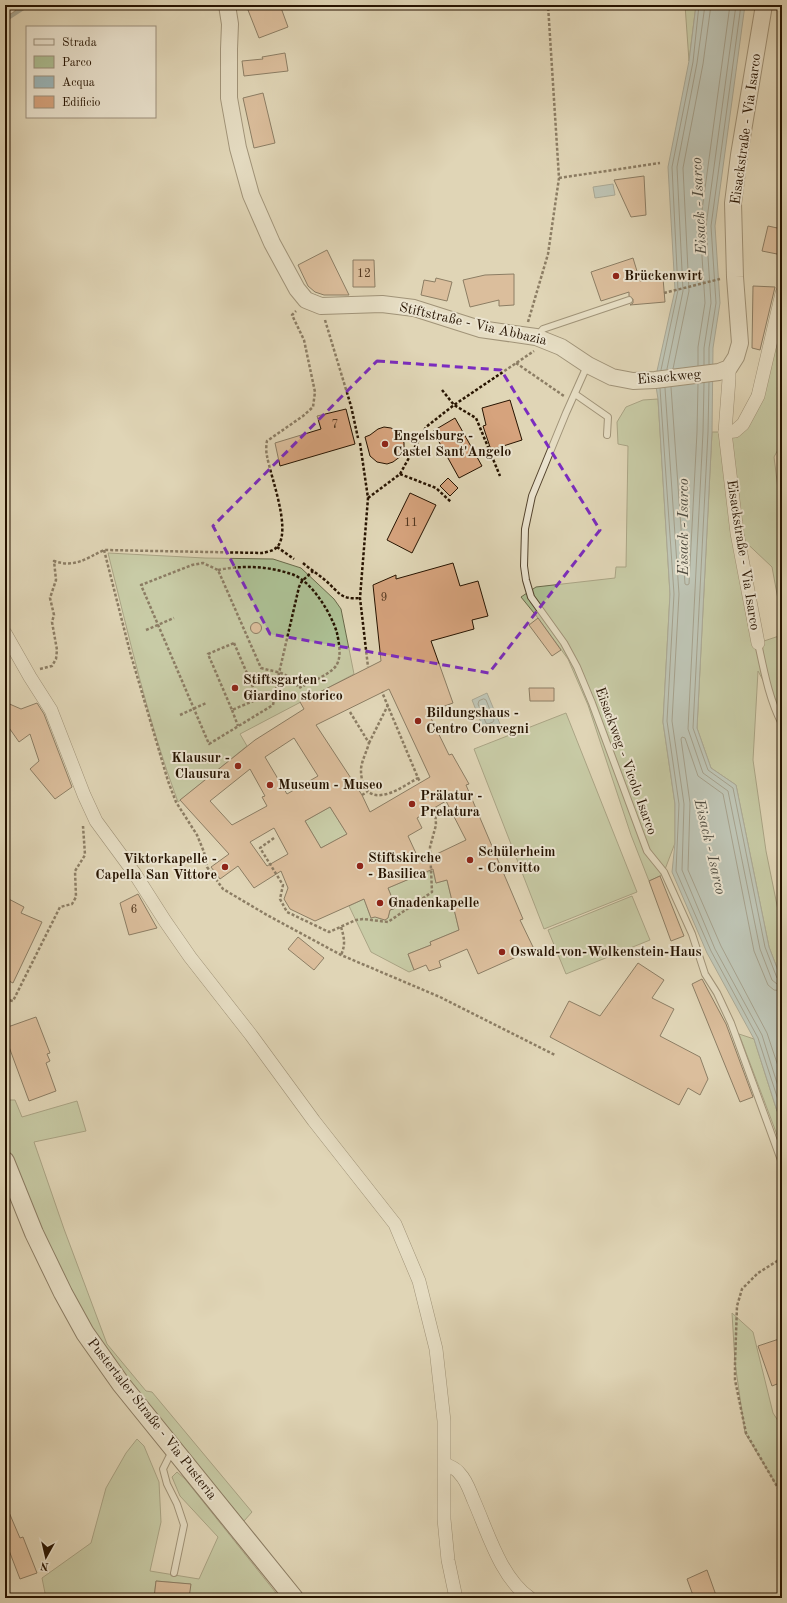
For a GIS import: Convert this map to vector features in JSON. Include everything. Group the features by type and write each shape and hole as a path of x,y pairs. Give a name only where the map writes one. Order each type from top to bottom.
{"main road":[{"name":"Pustertaler Straße - Via Pusteria","path":"5,1161 34,1233 63,1293 85,1333 121,1384 294,1598"}],"street":[{"path":"5,7 9,5"},
{"path":"227,5 230,24 229,98 238,148 251,194 272,243 297,289 306,300"},
{"name":"Eisackstraße - Via Isarco","path":"758,643 737,533 725,432 729,379 724,370 736,357 740,343 735,276 734,204 739,155 764,5"},
{"path":"725,432 735,430 743,424 758,396 782,294"},
{"name":"Stiftstraße - Via Abbazia","path":"306,300 312,304 321,306 382,304 414,308 480,329 536,337 561,347 588,365"},
{"name":"Eisackweg","path":"588,365 612,377 633,381 655,380 724,370"},
{"path":"5,633 51,710 78,781 96,821 135,874 190,957 251,1035 314,1121 395,1224 419,1281 436,1349 444,1421 444,1519 448,1560 456,1598"},
{"path":"445,1464 456,1469 465,1480 498,1558 512,1583 530,1598"}],"lane":[{"path":"536,337 543,329 629,300"},
{"name":"Eisackweg - Vicolo Isarco","path":"588,365 544,464 532,496 525,529 524,566 526,580 531,597 564,643 577,667 592,703 647,851 664,872 692,934 706,974 731,1023 782,1163"},
{"path":"575,394 608,417 607,435"},
{"name":"Eisackstraße - Via Isarco","path":"758,643 766,681 776,712 782,724"},
{"path":"173,1448 163,1469 166,1484 177,1504 184,1525 174,1573"}],"path":[{"path":"368,498 400,474 426,427 454,405 534,351 536,337 528,322 548,254 559,178 548,5"},
{"path":"559,178 660,163"},
{"path":"664,293 726,277"},
{"path":"30,677 40,669 52,666 56,659 57,650 52,622 54,615 50,598 56,580 54,561 66,565 81,561 104,550 262,553 272,551 277,547 283,533 282,518 266,455 267,441 303,416 313,406 315,392 304,340 292,315 306,300"},
{"path":"321,306 351,406 358,438"},
{"path":"442,390 454,405 476,418 500,476"},
{"path":"360,443 368,498 360,598 368,667"},
{"path":"400,474 436,488 451,502"},
{"path":"277,547 294,559"},
{"path":"104,550 130,652 168,781 176,802 197,835 204,852 207,867 223,889 233,896 341,955 440,997 555,1055"},
{"path":"218,570 261,668 279,673 288,676 299,688 327,673 336,666 339,660 339,642 330,615 313,591 302,580 295,576 272,569 249,567 234,567 218,570 203,563 192,565 141,585 209,744 273,705 279,673 299,587 302,580 313,570"},
{"path":"303,563 326,581 340,595 350,599 360,598"},
{"path":"146,630 174,618"},
{"path":"232,710 258,699 234,643 208,654 238,726"},
{"path":"382,692 420,782"},
{"path":"180,715 206,703"},
{"path":"388,704 369,743 361,769 362,782 367,792 373,795 388,794 418,778"},
{"path":"350,712 369,743"},
{"path":"362,795 367,792"},
{"path":"274,838 260,848 283,885 280,900 287,912 329,932 356,920 364,919 388,922 432,892 430,847 436,826 435,807"},
{"path":"5,999 13,1001 60,907 72,904 76,897 75,871 85,855 83,824"},
{"path":"341,927 345,940 344,950 341,955"},
{"path":"782,1258 758,1273 742,1289 737,1306 735,1380 746,1433 778,1488 782,1499"}],"highlighted area":[{"path":"377,361 501,370 600,530 489,673 270,634 213,526"}],"green space":[{"path":"685,5 696,5 689,61"},
{"path":"782,293 782,442 774,457 778,489 782,500 782,621 772,567 737,534 758,643 782,635 782,715 758,671 753,760 766,851 782,930 782,981 769,947 736,785 711,768 697,728 712,432 725,432 743,424"},
{"path":"658,399 670,594 663,722 675,804 675,843 664,872 660,876 649,881 631,835 588,705 568,659 521,597 536,587 615,578 616,567 626,567 628,446 618,444 617,422 626,407 643,400"},
{"name":"Stiftsgarten - Giardino storico","path":"108,553 205,558 273,559 301,568 334,599 341,609 354,674 240,734 247,746 178,802 148,710"},
{"path":"566,713 637,892 544,929 474,749"},
{"path":"330,807 347,834 321,848 305,821"},
{"path":"433,871 436,883 447,880 459,930 430,942 431,945 408,954 414,970 409,972 371,952 349,906 364,899 371,918 377,916 378,918 385,920 388,918 390,910 396,908 388,888 423,873"},
{"path":"632,896 650,940 566,974 548,930"},
{"path":"739,1034 754,1039 777,1111 782,1118 782,1148"},
{"path":"5,1100 15,1100 22,1117 77,1101 86,1131 34,1142 64,1229 107,1344 146,1391 152,1392 252,1512 244,1521 121,1373 68,1291 5,1141"},
{"path":"732,1313 753,1332 773,1413 782,1427 782,1494 745,1433 735,1363"},
{"path":"137,1439 144,1446 159,1482 161,1522 150,1571 199,1579 218,1537 180,1496 172,1477 177,1472 185,1479 280,1598 189,1598 190,1584 156,1581 154,1598 46,1598 42,1578 91,1543 106,1488 126,1453"}],"water":[{"name":"Eisack - Isarco","path":"696,5 745,5 715,226 720,303 713,348 712,432 697,728 711,768 736,785 769,947 782,981 782,1118 777,1111 754,1039 707,953 672,872 675,843 675,804 663,722 670,594 658,399 655,380 675,290 668,167 689,61"},
{"path":"613,184 615,195 595,198 593,187"},
{"path":"487,693 500,724 484,730 472,700"}],"building":[{"path":"246,5 280,5 288,27 259,38"},
{"path":"285,53 288,71 244,76 242,61 263,59 262,57"},
{"path":"263,93 275,143 254,148 243,98"},
{"path":"644,176 646,215 631,217 614,180"},
{"path":"768,226 782,229 782,255 762,251"},
{"path":"327,250 349,295 324,295 315,292 308,286 298,265"},
{"name":"Brückenwirt","path":"633,258 640,281 663,278 665,302 630,305 633,303 633,299 629,296 629,292 601,301 591,272"},
{"path":"353,260 374,260 375,287 353,287"},
{"path":"514,274 514,305 499,306 499,300 470,307 463,280 485,275"},
{"path":"436,278 452,282 447,301 421,295 424,280 435,282"},
{"path":"753,286 775,287 760,350 752,348"},
{"path":"510,400 522,440 491,450 483,426 486,425 482,408"},
{"path":"346,409 355,444 280,466 275,443 321,429 317,416"},
{"path":"455,418 482,466 459,478 433,431"},
{"name":"Engelsburg - Castel Sant'Angelo","path":"384,427 397,431 402,436 404,443 404,449 401,456 393,462 387,464 377,462 370,456 365,437"},
{"path":"448,478 458,488 450,496 440,486"},
{"path":"410,493 436,505 412,553 387,540"},
{"path":"453,563 460,586 478,581 488,616 472,620 474,629 431,641 453,703 428,712 449,755 452,754 469,784 466,785 523,919 520,920 534,949 478,974 467,949 439,961 441,967 429,971 426,965 414,970 408,954 431,945 430,942 459,930 447,880 436,883 433,869 388,888 396,908 390,910 388,918 385,920 375,917 371,918 364,899 315,921 290,909 284,899 288,888 281,871 254,888 238,866 220,879 211,867 229,854 180,800 255,740 304,709 300,702 381,661 373,585 396,575 396,579","holes":["389,689 430,777 370,812 362,795 316,725","294,738 318,776 287,794 265,757","250,769 265,796 262,797 267,806 232,825 210,801","446,801 466,840 420,862 408,836 422,828 417,818","330,807 347,834 321,848 305,821","274,828 288,854 267,866 250,842"]},
{"path":"538,618 561,650 552,656 529,625"},
{"path":"256,622 260,624 262,628 260,632 256,634 252,632 250,628 252,624"},
{"path":"529,688 554,688 554,701 530,701"},
{"path":"5,702 21,709 37,703 44,714 72,787 55,799 30,769 39,761 30,734 19,742 5,722"},
{"path":"660,876 684,936 671,941 649,881"},
{"path":"138,894 157,928 129,935 120,903"},
{"path":"5,897 24,907 21,913 42,922 13,983 5,979"},
{"path":"298,937 324,958 314,970 288,949"},
{"path":"638,963 664,980 652,998 674,1009 660,1036 700,1057 708,1079 700,1095 688,1088 679,1105 550,1037 569,1001 600,1016"},
{"path":"702,979 726,1024 753,1097 740,1102 692,984"},
{"path":"36,1017 50,1053 47,1054 50,1061 46,1063 56,1091 29,1101 5,1036 5,1028"},
{"path":"779,1339 782,1347 782,1382 772,1386 758,1346"},
{"path":"5,1503 20,1538 23,1537 37,1573 20,1579 5,1540"},
{"path":"707,1570 717,1598 694,1598 687,1579"},
{"path":"156,1581 191,1584 189,1598 154,1598"}],"waterway":[{"path":"5,20 28,5"}],"place":[{"name":"Brückenwirt","path":"616,276"},
{"name":"Engelsburg - Castel Sant'Angelo","path":"385,444"},
{"name":"Stiftsgarten - Giardino storico","path":"235,688"},
{"name":"Bildungshaus - Centro Convegni","path":"418,721"},
{"name":"Klausur - Clausura","path":"238,766"},
{"name":"Museum - Museo","path":"270,785"},
{"name":"Prälatur - Prelatura","path":"412,804"},
{"name":"Schülerheim - Convitto","path":"470,860"},
{"name":"Stiftskirche - Basilica","path":"360,866"},
{"name":"Viktorkapelle - Capella San Vittore","path":"225,867"},
{"name":"Gnadenkapelle","path":"380,903"},
{"name":"Oswald-von-Wolkenstein-Haus","path":"502,952"}]}
